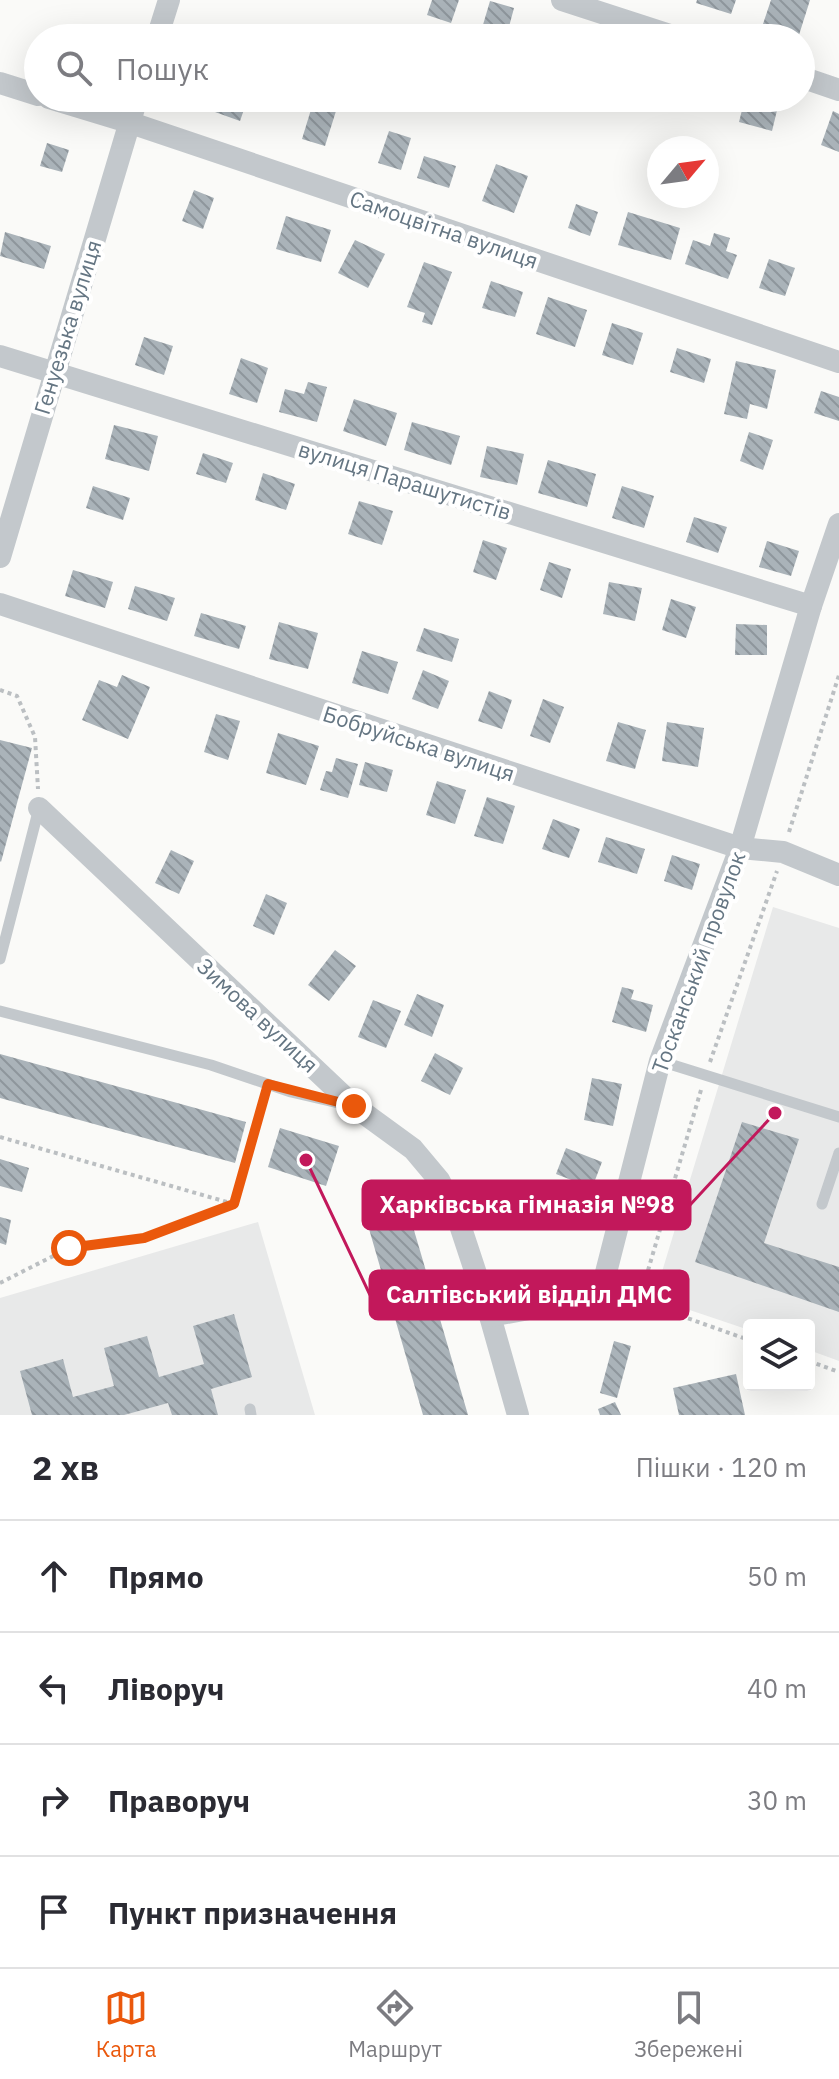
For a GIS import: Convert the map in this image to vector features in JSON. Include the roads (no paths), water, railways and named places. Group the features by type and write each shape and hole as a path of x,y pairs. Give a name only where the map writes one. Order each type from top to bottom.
{"street":[{"path":"161,24 169,0"},
{"path":"562,0 636,24"},
{"path":"815,82 839,90"},
{"path":"0,83 24,91"},
{"name":"Самоцвітна вулиця","path":"95,112 839,362"},
{"name":"Генуезька вулиця","path":"0,557 132,112"},
{"name":"вулиця Парашутистів","path":"0,356 811,606"},
{"name":"Тосканський провулок","path":"490,1316 600,1296 660,1061 740,848 811,606 839,524"},
{"name":"Бобруйська вулиця","path":"0,604 740,848 783,852 839,875"},
{"name":"Зимова вулиця","path":"39,808 354,1106 413,1149 439,1180 457,1216 518,1415"}],"lane":[{"path":"0,959 39,808"},
{"path":"0,1011 211,1065 268,1084 354,1106"},
{"path":"660,1061 839,1117"},
{"path":"822,1204 839,1153"}],"place":[{"name":"Харківська гімназія №98","path":"775,1113"},
{"name":"Салтівський відділ ДМС","path":"306,1160"}]}
